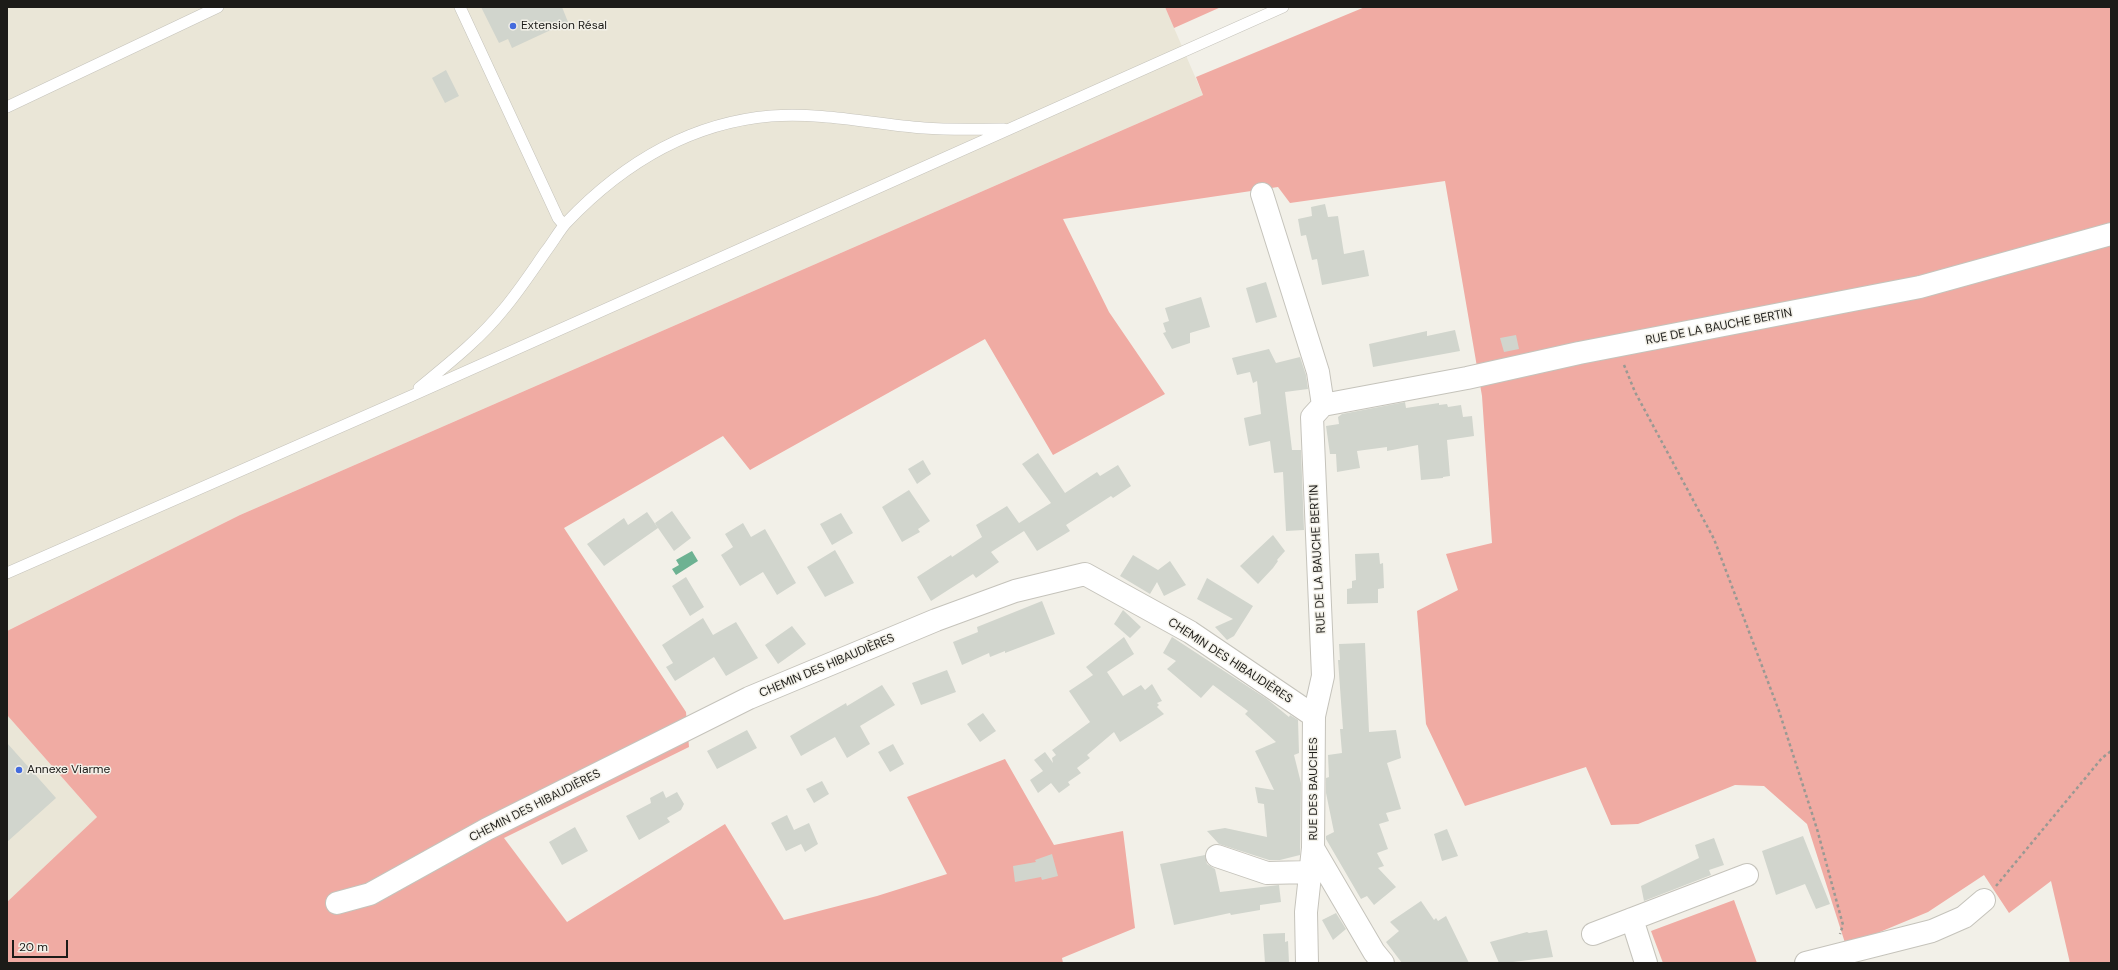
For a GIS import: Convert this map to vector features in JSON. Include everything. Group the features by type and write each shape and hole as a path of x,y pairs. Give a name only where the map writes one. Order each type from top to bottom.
{"street":[{"path":"1262,194 1318,372 1323,405"},
{"name":"RUE DE LA BAUCHE BERTIN","path":"1314,716 1323,676 1312,416 1323,405 1467,378 1920,286 2111,234"},
{"name":"CHEMIN DES HIBAUDIÈRES","path":"337,903 370,894 487,829 749,698 936,620 1014,591 1085,574 1190,632 1314,716"},
{"name":"RUE DES BAUCHES","path":"1314,716 1313,848 1374,952 1383,963"},
{"path":"1307,963 1306,912 1313,848"},
{"path":"1217,856 1267,873 1311,872"},
{"path":"1593,934 1746,875"},
{"path":"1806,963 1834,959 1932,931 1964,917 1984,900"},
{"path":"1632,919 1646,963"}],"lane":[{"path":"7,107 218,7"},
{"path":"460,7 555,211 564,225"},
{"path":"7,573 410,396 1283,7"},
{"path":"410,396 480,336 503,311 564,225 589,199 617,176 652,153 684,138 727,124 771,116 814,116 925,128 1009,129"}],"path":[{"path":"1616,347 1635,392 1714,539 1779,711 1817,829 1843,925 1834,959"},
{"path":"1984,900 2018,862 2102,758 2111,751"}],"shaded area":[{"path":"7,7 1165,7 1203,95 240,515 7,631"},
{"path":"1165,7 1221,7 1174,28"},
{"path":"1365,7 2111,7 2111,963 2070,963 2051,881 2009,913 1984,875 1928,912 1846,946 1807,824 1764,786 1735,785 1638,824 1611,825 1586,767 1465,806 1426,724 1417,611 1458,590 1446,554 1492,543 1482,396 1445,181 1290,203 1278,187 1063,219 1109,312 1165,394 1053,455 985,339 750,470 723,436 564,528 686,712 689,747 504,838 567,922 725,824 784,920 877,896 947,874 907,797 1005,759 1054,845 1123,831 1135,928 1062,958 1063,963 7,963 7,902 97,817 7,715 7,631 240,515 1203,95 1196,77"},
{"path":"692,551 698,561 676,575 672,569 679,565 676,560"},
{"path":"7,715 97,817 7,902"},
{"path":"1734,900 1757,963 1663,963 1651,931"}],"building":[{"name":"Extension Résal","path":"481,7 562,7 568,22 512,48 508,39 499,43"},
{"path":"446,70 459,96 445,103 432,78"},
{"path":"1325,204 1328,217 1338,216 1344,254 1364,250 1369,276 1322,285 1317,259 1312,260 1306,235 1301,236 1298,219 1312,216 1311,207"},
{"path":"1266,282 1277,317 1256,323 1246,288"},
{"path":"1201,297 1210,327 1190,333 1190,343 1172,349 1163,333 1166,332 1163,323 1169,321 1165,308"},
{"path":"1455,330 1460,351 1373,367 1369,344 1427,331 1427,336"},
{"path":"1516,335 1519,349 1504,352 1500,338"},
{"path":"1269,349 1276,363 1300,357 1306,375 1308,389 1285,392 1292,450 1301,450 1304,530 1286,531 1283,472 1274,473 1270,441 1249,446 1244,418 1261,414 1257,381 1253,383 1250,372 1237,375 1232,358"},
{"path":"1405,402 1406,408 1439,403 1439,405 1447,404 1448,407 1461,405 1463,417 1472,416 1474,436 1447,440 1450,476 1421,480 1418,445 1387,451 1387,447 1357,451 1360,468 1337,472 1336,454 1330,454 1326,426 1339,424 1338,417 1342,414"},
{"path":"1038,453 1065,493 1097,472 1100,476 1118,465 1131,486 1113,498 1111,496 1066,525 1070,531 1037,551 1024,531 991,552 999,562 976,578 973,574 931,601 917,577 951,555 952,557 982,537 976,525 1007,506 1019,523 1051,503 1022,464"},
{"path":"923,460 931,474 917,484 908,469"},
{"path":"909,490 930,521 918,529 920,532 902,542 882,507"},
{"path":"672,511 691,538 674,551 655,523"},
{"path":"647,512 658,528 604,566 587,544 624,518 628,525"},
{"path":"841,513 853,533 832,545 820,524"},
{"path":"743,523 751,537 765,529 796,583 777,595 763,572 740,586 721,555 733,547 725,534"},
{"path":"1273,535 1285,551 1277,560 1278,561 1273,568 1258,584 1240,566"},
{"path":"835,550 854,583 825,597 807,567"},
{"path":"1379,553 1380,564 1383,563 1384,588 1378,589 1378,603 1347,604 1347,589 1352,588 1352,581 1356,580 1355,554"},
{"path":"1133,555 1158,570 1170,561 1186,585 1164,596 1157,582 1150,594 1120,576"},
{"path":"686,577 704,607 690,616 672,586"},
{"path":"1207,578 1253,606 1234,636 1227,640 1215,627 1233,619 1197,599"},
{"path":"1042,601 1055,634 1005,653 1005,651 990,657 989,653 962,665 953,642 978,632 977,627"},
{"path":"1123,610 1141,627 1130,638 1114,624"},
{"path":"703,618 713,635 736,622 758,658 726,676 714,657 675,681 666,667 673,663 662,645"},
{"path":"792,626 806,644 778,664 765,645"},
{"path":"1124,637 1134,654 1107,672 1123,696 1141,685 1145,690 1152,684 1162,701 1157,703 1159,705 1157,707 1164,714 1120,742 1114,732 1087,755 1090,758 1077,768 1081,773 1068,782 1070,785 1059,793 1051,783 1038,793 1030,780 1043,771 1034,760 1045,752 1053,763 1052,758 1056,755 1052,750 1090,722 1069,691 1093,675 1086,667"},
{"path":"1172,637 1267,699 1289,717 1290,715 1298,720 1299,753 1294,755 1301,783 1300,855 1280,860 1269,860 1219,844 1207,831 1225,828 1267,837 1264,804 1258,803 1255,787 1274,790 1255,751 1276,742 1245,714 1248,711 1213,685 1201,698 1167,669 1176,661 1163,653"},
{"path":"1365,643 1369,732 1396,730 1401,758 1387,763 1401,809 1386,813 1389,821 1379,824 1388,849 1377,853 1384,866 1378,868 1396,887 1374,905 1367,896 1361,899 1326,839 1326,836 1334,832 1326,793 1326,778 1329,777 1328,755 1342,753 1340,729 1343,729 1338,660 1340,660 1339,644"},
{"path":"947,670 956,692 921,705 912,683"},
{"path":"882,685 895,705 860,726 870,744 847,758 835,737 801,756 790,736 846,703 847,706"},
{"path":"983,713 996,731 980,742 967,724"},
{"path":"747,730 757,748 717,769 707,751"},
{"name":"Annexe Viarme","path":"7,743 56,798 7,842"},
{"path":"893,744 904,764 890,772 878,752"},
{"path":"822,781 829,794 814,803 806,789"},
{"path":"663,791 666,798 677,792 684,804 681,810 667,818 670,822 639,840 626,816 651,803 650,798"},
{"path":"787,815 794,830 809,823 818,844 805,852 801,844 786,851 771,823"},
{"path":"575,827 588,851 562,865 549,842"},
{"path":"1447,829 1458,856 1442,861 1434,834"},
{"path":"1803,836 1830,904 1816,909 1805,884 1776,895 1762,851"},
{"path":"1714,838 1724,865 1709,870 1711,875 1644,901 1641,886 1699,858 1695,845"},
{"path":"1052,854 1058,876 1042,880 1041,877 1015,882 1013,866 1036,862 1035,860"},
{"path":"1205,855 1207,864 1215,869 1220,892 1279,885 1281,902 1260,905 1260,910 1231,915 1230,913 1174,925 1160,864"},
{"path":"1421,901 1434,920 1436,918 1438,921 1446,916 1469,963 1402,963 1386,942 1399,931 1390,922"},
{"path":"1336,913 1346,929 1333,940 1322,920"},
{"path":"1547,930 1553,957 1513,963 1499,963 1490,942 1527,932"},
{"path":"1285,933 1285,942 1288,941 1289,963 1265,963 1263,934"}],"place":[{"name":"Extension Résal","path":"513,26"},
{"name":"Annexe Viarme","path":"19,770"}]}
